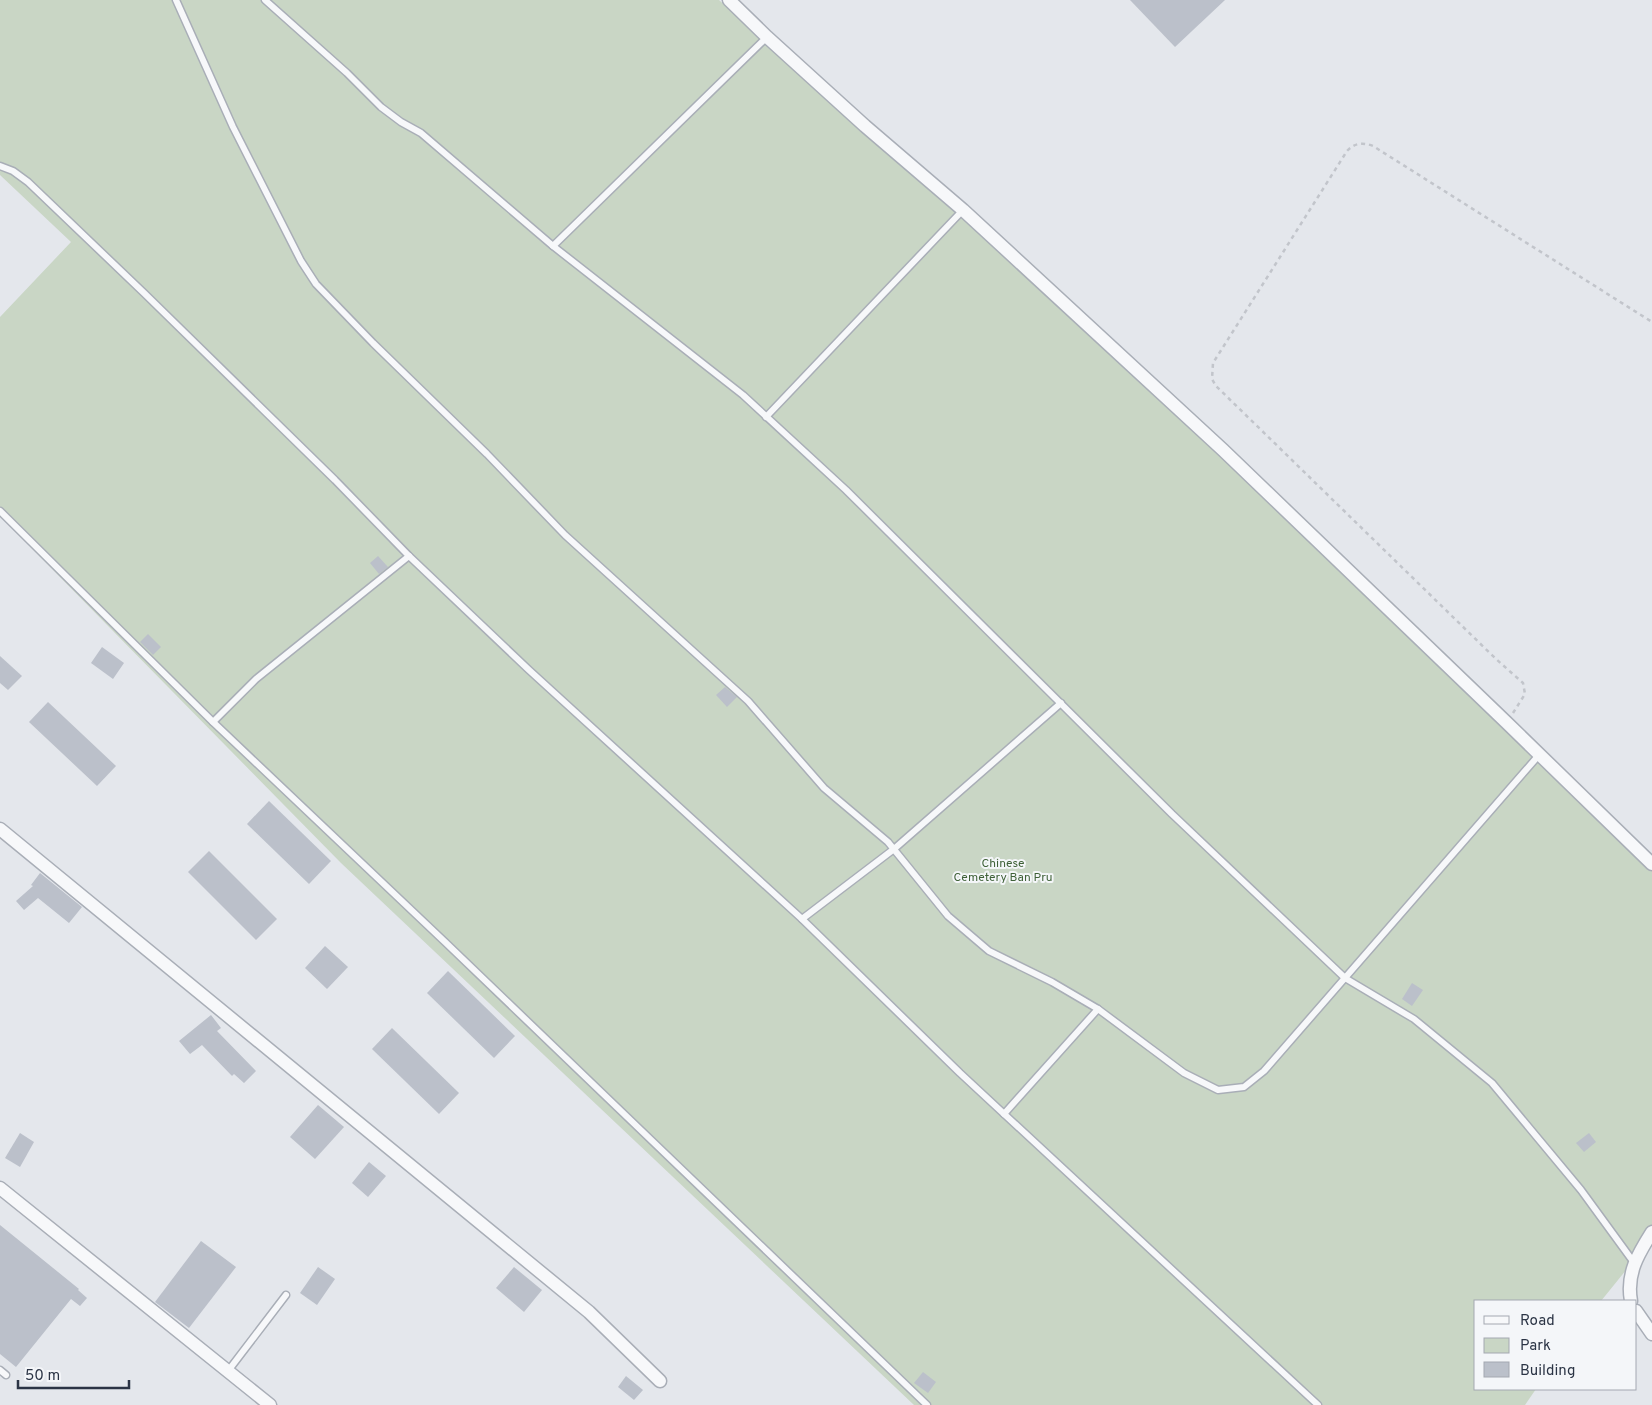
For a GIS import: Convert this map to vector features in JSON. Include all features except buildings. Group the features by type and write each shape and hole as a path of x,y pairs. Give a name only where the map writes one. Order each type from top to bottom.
{"street":[{"path":"729,0 865,126 963,210 1216,444 1652,864"},
{"path":"0,829 589,1312 660,1381"},
{"path":"0,1188 270,1405"},
{"path":"1631,1300 1629,1289 1636,1256 1652,1232"},
{"path":"1637,1312 1652,1334"}],"lane":[{"path":"176,0 237,135 301,261 316,284 373,343 488,454 565,535 748,701 824,788 888,842 948,916 989,951 1052,982 1098,1009 1184,1073 1218,1090 1244,1087 1264,1071 1539,755"},
{"path":"265,0 347,73 381,107 401,122 421,133 553,246 743,396 846,490 1172,814 1345,978 1414,1019 1492,1084 1580,1190 1635,1264"},
{"path":"553,246 767,37"},
{"path":"0,166 13,171 28,182 335,480 409,556 551,690 802,920 1004,1114 1318,1405"},
{"path":"766,417 963,210"},
{"path":"0,511 213,722 927,1405"},
{"path":"213,722 256,679 409,556"},
{"path":"802,920 894,849 1061,703"},
{"path":"1004,1114 1098,1009"},
{"path":"228,1371 286,1296"},
{"path":"0,1370 6,1375"}],"path":[{"path":"1506,722 1524,698 1526,689 1523,683 1496,660 1216,386 1212,379 1213,363 1347,152 1354,146 1362,144 1373,146 1652,322"}],"green space":[{"name":"Chinese Cemetery Ban Pru","path":"0,0 719,0 861,130 960,215 1652,857 1652,1238 1602,1300 1474,1300 1474,1390 1535,1390 1525,1405 914,1405 341,863 0,516 0,317 71,242 0,175"}]}
